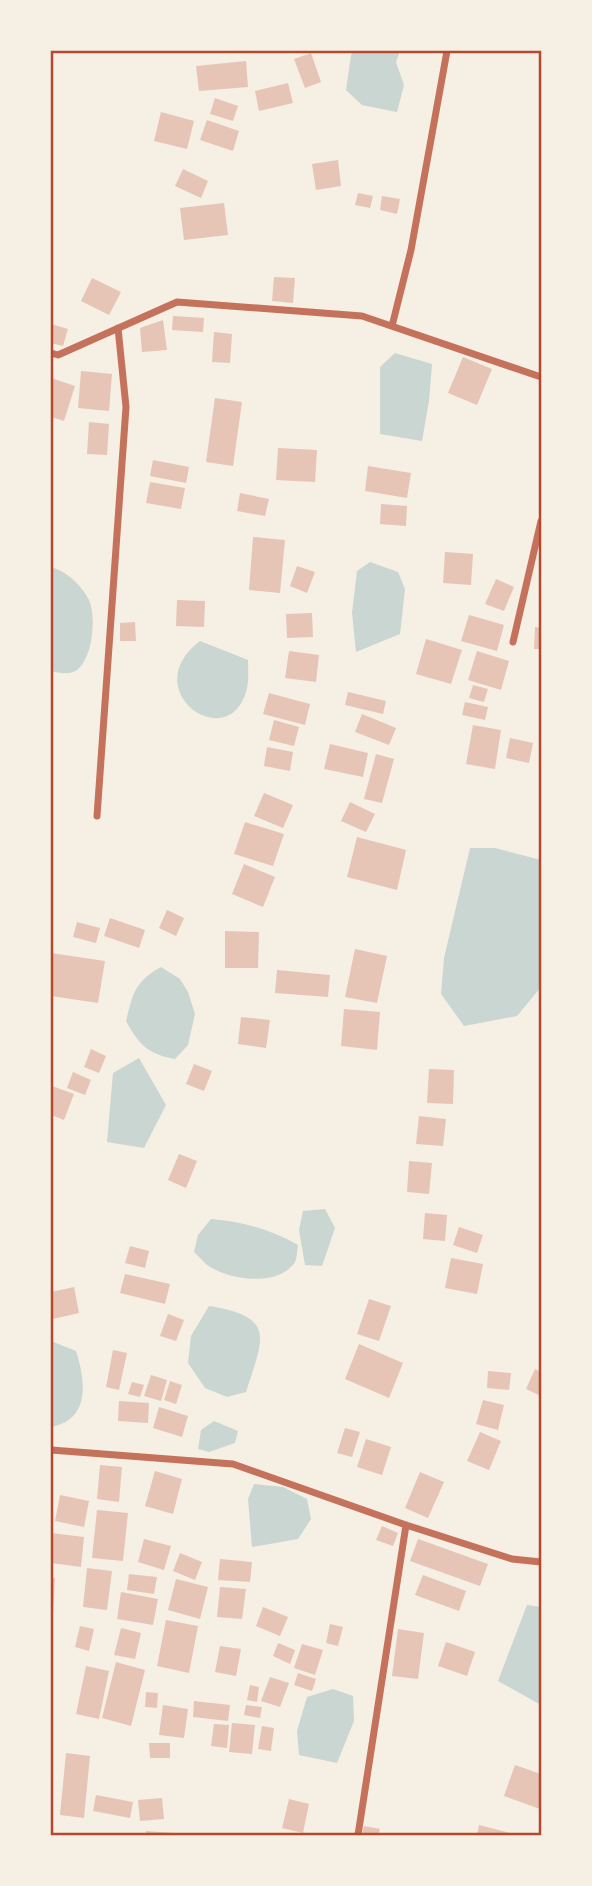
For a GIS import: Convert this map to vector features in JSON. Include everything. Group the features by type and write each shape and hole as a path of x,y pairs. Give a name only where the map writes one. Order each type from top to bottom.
{"street":[{"path":"392,326 411,250 447,51"},
{"path":"51,353 58,355 177,302 362,316 541,377"},
{"path":"97,817 126,407 118,328"},
{"path":"513,642 541,521"},
{"path":"51,1450 108,1452 233,1464 512,1559 541,1562"},
{"path":"358,1835 406,1525"}],"shaded area":[{"path":"354,51 400,51 396,62 404,85 397,112 362,105 346,90 351,55"},
{"path":"395,353 432,364 422,441 380,434 380,367"},
{"path":"370,562 398,572 405,589 400,634 356,652 352,613 357,571"},
{"path":"51,567 77,583 91,605 93,625 90,646 82,664 71,673 51,671"},
{"path":"200,641 248,660 247,688 238,708 224,717 208,717 193,709 182,696 177,679 182,660"},
{"path":"470,848 495,848 541,860 541,987 517,1016 464,1026 441,994 444,958"},
{"path":"161,967 180,979 188,992 195,1014 188,1045 175,1059 145,1047 126,1021 136,990 145,978"},
{"path":"139,1058 166,1105 144,1148 107,1142 113,1073"},
{"path":"325,1209 335,1228 322,1266 305,1265 299,1230 303,1211"},
{"path":"211,1219 256,1227 288,1239 298,1245 295,1262 277,1276 265,1278 239,1277 215,1270 194,1252 198,1235"},
{"path":"209,1306 246,1316 255,1324 259,1333 260,1344 246,1392 227,1397 205,1388 188,1363 191,1336"},
{"path":"51,1341 76,1351 83,1387 79,1408 73,1417 51,1427"},
{"path":"214,1421 238,1431 235,1443 209,1452 198,1449 201,1430"},
{"path":"254,1484 283,1487 307,1499 311,1519 298,1539 252,1547 248,1499"},
{"path":"527,1605 541,1607 541,1705 498,1681"},
{"path":"333,1689 353,1696 354,1721 337,1763 299,1755 297,1731 307,1697"}],"building":[{"path":"311,53 321,82 305,88 294,59"},
{"path":"246,61 248,87 199,91 196,66"},
{"path":"288,83 293,103 259,111 255,91"},
{"path":"215,98 238,106 233,121 210,114"},
{"path":"161,112 194,121 187,149 154,141"},
{"path":"207,120 239,131 233,151 200,140"},
{"path":"338,160 341,186 316,190 312,164"},
{"path":"183,169 208,181 201,198 175,186"},
{"path":"358,193 373,196 370,208 355,205"},
{"path":"382,196 400,199 397,214 380,210"},
{"path":"224,203 228,235 184,240 180,208"},
{"path":"274,277 295,278 293,303 272,301"},
{"path":"92,278 121,292 109,315 81,301"},
{"path":"173,316 204,318 203,332 172,330"},
{"path":"163,320 167,350 142,352 140,328"},
{"path":"51,324 68,329 63,346 51,343"},
{"path":"214,332 232,334 230,363 212,362"},
{"path":"463,357 492,369 477,405 448,393"},
{"path":"81,371 112,374 109,411 78,408"},
{"path":"51,378 75,386 64,421 51,417"},
{"path":"215,398 242,402 233,466 206,462"},
{"path":"89,422 109,424 107,455 87,454"},
{"path":"278,448 317,450 315,482 276,480"},
{"path":"153,460 189,467 186,483 150,476"},
{"path":"368,466 411,473 407,498 365,491"},
{"path":"150,482 185,488 181,509 146,503"},
{"path":"240,493 269,499 265,516 237,511"},
{"path":"381,504 407,506 406,526 380,524"},
{"path":"253,537 285,540 280,593 249,590"},
{"path":"445,552 473,554 471,585 443,583"},
{"path":"297,566 315,572 307,593 290,586"},
{"path":"496,579 514,587 504,611 485,604"},
{"path":"177,600 205,601 204,627 176,626"},
{"path":"312,613 313,637 287,638 286,614"},
{"path":"469,615 504,625 497,651 461,641"},
{"path":"135,622 136,641 120,641 120,623"},
{"path":"535,627 541,628 541,649 534,649"},
{"path":"426,639 462,650 451,684 416,674"},
{"path":"289,651 319,655 316,682 285,678"},
{"path":"477,651 509,661 501,690 468,680"},
{"path":"473,685 488,689 484,702 469,698"},
{"path":"348,692 386,701 383,714 345,705"},
{"path":"269,693 310,704 305,725 263,714"},
{"path":"465,702 488,707 485,720 462,715"},
{"path":"362,714 396,728 389,745 355,732"},
{"path":"274,720 299,727 294,746 269,740"},
{"path":"473,725 501,730 495,769 466,764"},
{"path":"510,738 533,743 529,763 506,758"},
{"path":"330,744 368,753 363,777 324,769"},
{"path":"267,747 293,752 290,771 264,766"},
{"path":"376,754 394,759 382,803 364,799"},
{"path":"264,793 293,805 283,828 254,816"},
{"path":"350,802 375,814 366,832 341,821"},
{"path":"245,822 284,834 273,866 234,854"},
{"path":"357,837 406,850 397,890 347,877"},
{"path":"244,864 275,877 263,907 232,894"},
{"path":"167,910 184,918 176,936 159,928"},
{"path":"110,918 145,930 139,948 104,936"},
{"path":"77,922 100,928 96,943 73,937"},
{"path":"225,931 259,932 258,968 225,968"},
{"path":"355,949 387,956 377,1003 345,997"},
{"path":"51,953 105,961 98,1003 51,996"},
{"path":"277,970 330,975 328,997 275,993"},
{"path":"344,1009 380,1012 377,1050 341,1046"},
{"path":"241,1017 270,1020 266,1048 238,1044"},
{"path":"91,1049 106,1056 99,1073 84,1067"},
{"path":"194,1064 212,1071 204,1091 186,1084"},
{"path":"429,1069 454,1070 453,1104 427,1103"},
{"path":"73,1072 91,1080 85,1095 67,1088"},
{"path":"52,1086 74,1094 64,1120 51,1115"},
{"path":"419,1116 446,1119 443,1146 416,1144"},
{"path":"179,1154 197,1161 186,1188 168,1180"},
{"path":"409,1161 432,1163 429,1194 407,1192"},
{"path":"425,1213 447,1215 445,1241 423,1239"},
{"path":"459,1227 483,1235 477,1253 453,1245"},
{"path":"130,1246 149,1251 145,1268 125,1263"},
{"path":"451,1258 483,1264 477,1294 445,1288"},
{"path":"125,1274 170,1284 165,1304 120,1293"},
{"path":"74,1287 79,1313 53,1319 51,1292"},
{"path":"369,1299 391,1306 379,1341 357,1334"},
{"path":"168,1314 184,1320 176,1341 160,1336"},
{"path":"359,1344 403,1363 389,1398 345,1379"},
{"path":"113,1350 127,1353 119,1390 106,1387"},
{"path":"535,1369 541,1372 541,1396 526,1389"},
{"path":"488,1371 511,1373 509,1390 487,1388"},
{"path":"151,1375 167,1380 161,1401 144,1396"},
{"path":"170,1381 182,1385 176,1404 164,1400"},
{"path":"132,1382 144,1385 140,1397 128,1394"},
{"path":"483,1400 504,1405 498,1430 476,1424"},
{"path":"119,1401 149,1403 148,1423 118,1421"},
{"path":"159,1407 188,1416 182,1437 153,1428"},
{"path":"345,1428 360,1432 352,1457 337,1453"},
{"path":"480,1432 501,1441 489,1470 467,1461"},
{"path":"366,1439 391,1447 382,1475 357,1467"},
{"path":"100,1465 122,1467 119,1502 97,1499"},
{"path":"155,1471 182,1479 173,1514 145,1506"},
{"path":"420,1472 444,1482 428,1518 405,1508"},
{"path":"60,1495 89,1501 84,1527 55,1521"},
{"path":"97,1510 128,1513 123,1561 92,1558"},
{"path":"382,1526 398,1533 393,1546 376,1540"},
{"path":"51,1533 84,1537 81,1567 51,1563"},
{"path":"144,1539 171,1546 164,1570 138,1562"},
{"path":"418,1539 488,1564 480,1586 410,1561"},
{"path":"180,1553 202,1562 195,1580 173,1571"},
{"path":"220,1559 252,1562 250,1582 218,1580"},
{"path":"87,1568 112,1571 107,1610 83,1607"},
{"path":"129,1574 157,1577 154,1594 127,1590"},
{"path":"423,1575 466,1591 459,1611 415,1595"},
{"path":"51,1578 55,1578 53,1616 51,1616"},
{"path":"176,1579 208,1587 200,1619 168,1610"},
{"path":"220,1587 246,1589 242,1619 217,1617"},
{"path":"121,1592 158,1599 153,1625 117,1619"},
{"path":"263,1607 288,1617 280,1636 256,1626"},
{"path":"166,1620 198,1626 189,1673 157,1666"},
{"path":"330,1624 343,1627 338,1646 326,1643"},
{"path":"80,1626 94,1629 89,1651 75,1647"},
{"path":"121,1628 141,1633 135,1659 114,1655"},
{"path":"398,1629 424,1633 418,1679 392,1676"},
{"path":"446,1642 475,1652 467,1676 438,1666"},
{"path":"278,1643 295,1650 290,1664 273,1656"},
{"path":"302,1644 323,1650 315,1675 294,1668"},
{"path":"220,1646 241,1649 236,1676 215,1672"},
{"path":"116,1662 145,1670 131,1726 102,1718"},
{"path":"86,1666 109,1671 99,1719 76,1714"},
{"path":"298,1673 316,1679 312,1691 294,1685"},
{"path":"270,1677 289,1683 280,1707 261,1701"},
{"path":"250,1685 259,1687 257,1702 247,1700"},
{"path":"146,1692 158,1693 157,1708 145,1707"},
{"path":"194,1701 230,1705 228,1721 193,1717"},
{"path":"163,1705 188,1709 184,1738 159,1735"},
{"path":"246,1705 262,1707 260,1718 244,1715"},
{"path":"232,1723 255,1725 252,1754 229,1752"},
{"path":"214,1724 229,1725 227,1748 211,1746"},
{"path":"262,1726 274,1728 271,1751 258,1749"},
{"path":"149,1743 170,1743 170,1758 150,1758"},
{"path":"66,1753 90,1756 84,1818 60,1815"},
{"path":"515,1765 541,1774 540,1809 504,1796"},
{"path":"96,1795 133,1802 130,1818 93,1811"},
{"path":"162,1798 164,1819 140,1821 138,1800"},
{"path":"289,1799 309,1804 303,1833 282,1828"},
{"path":"479,1825 514,1834 514,1835 477,1835"},
{"path":"364,1826 380,1829 378,1835 362,1835"},
{"path":"146,1831 174,1833 174,1835 146,1835"}]}
